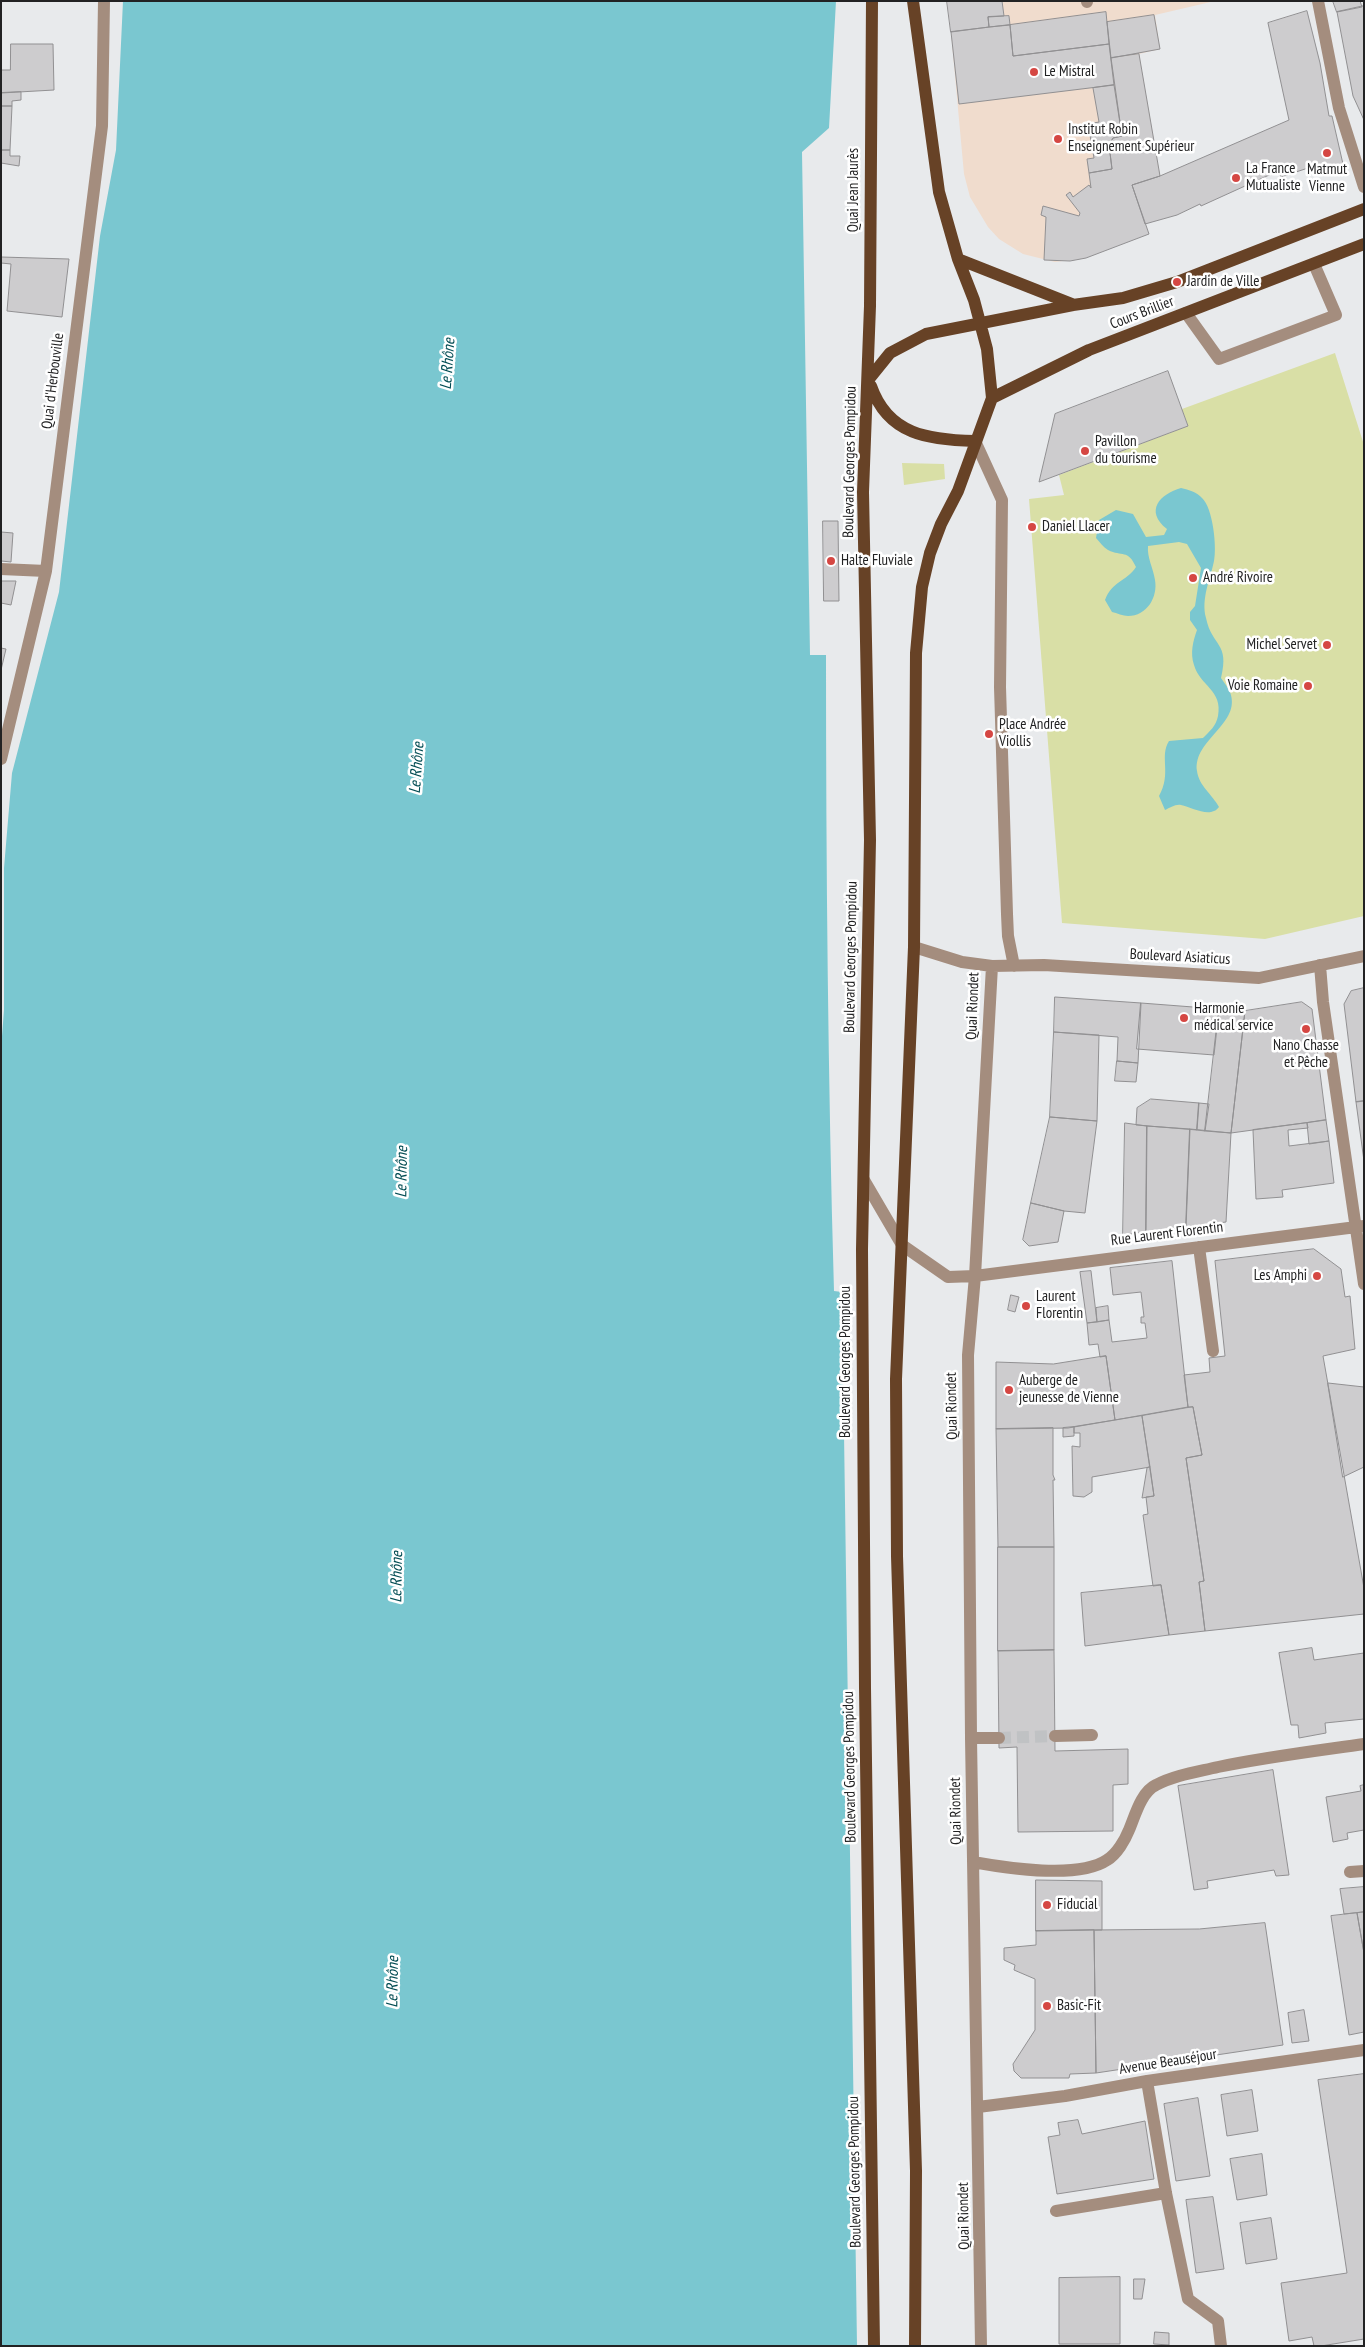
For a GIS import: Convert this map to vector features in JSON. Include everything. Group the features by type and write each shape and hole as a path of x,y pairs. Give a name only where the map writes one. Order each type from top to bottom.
{"main road":[{"name":"Quai Jean Jaurès","path":"868,379 872,1"},
{"path":"913,1 939,192 958,259 974,300 987,349 992,398 958,491 941,524 930,553 922,587 916,653 914,947 896,1379 897,1546 916,2171 915,2346"},
{"name":"Cours Brillier","path":"980,323 1073,305 1123,298 1177,282 1364,209"},
{"name":"Cours Brillier","path":"992,398 1089,350 1364,244"},
{"name":"Cours Brillier","path":"958,259 1073,305"},
{"path":"975,442 947,441 902,427 882,410 868,379 890,353 908,341 926,334 980,323"},
{"name":"Boulevard Georges Pompidou","path":"868,379 863,492 870,840 862,1278 874,2346"}],"street":[{"name":"Quai d'Herbouville","path":"1,759 46,571 102,126 104,1"},
{"path":"1318,1 1339,108 1364,187"},
{"path":"1186,313 1220,359 1336,315 1314,264"},
{"path":"975,442 1002,500 1000,687 1008,936 1014,966"},
{"path":"1,569 46,571"},
{"name":"Quai Riondet","path":"914,947 962,962 992,966 975,1276 968,1355 971,1738 981,2346"},
{"name":"Boulevard Asiaticus","path":"992,966 1044,965 1259,978 1364,956"},
{"path":"1320,965 1323,1002 1360,1227 1364,1284"},
{"path":"864,1180 902,1245 948,1277 975,1276"},
{"name":"Rue Laurent Florentin","path":"975,1276 1360,1227"},
{"path":"1199,1247 1213,1351"},
{"path":"1055,1736 1092,1735"},
{"path":"971,1738 999,1738"},
{"path":"973,1862 1014,1869 1083,1870 1094,1867 1109,1860 1124,1841 1138,1808 1153,1786 1189,1773 1282,1756 1364,1744"},
{"path":"1350,1872 1364,1871"},
{"name":"Avenue Beauséjour","path":"978,2107 1065,2096 1147,2081 1364,2050"},
{"path":"1147,2081 1166,2193 1188,2299 1218,2320 1221,2346"},
{"path":"1056,2211 1166,2193"}],"shaded area":[{"name":"Institut Robin Enseignement Supérieur","path":"1002,1 1215,1 1155,15 1160,49 1139,54 1160,176 1133,185 1086,258 1055,262 1023,254 999,239 988,227 970,197 964,174 951,32 1010,25 1009,16 1004,16"}],"green space":[{"path":"1335,353 1364,445 1364,916 1265,939 1062,923 1029,499 1064,495 1059,475 1188,426 1182,409"},
{"path":"902,463 944,464 945,479 904,485"}],"water":[{"name":"Le Rhône","path":"123,1 836,1 829,128 802,152 810,655 826,655 826,814 832,1212 834,1291 842,1292 857,2346 1,2346 1,1049 4,1010 4,868 12,773 59,592 100,236 116,150"},
{"path":"1181,488 1200,496 1209,510 1215,555 1205,597 1205,611 1212,635 1222,651 1223,666 1221,678 1230,692 1232,703 1224,723 1209,740 1198,760 1197,771 1200,781 1219,807 1211,812 1179,805 1165,810 1159,796 1165,780 1165,753 1169,741 1203,738 1214,726 1218,716 1219,707 1217,700 1197,672 1192,656 1197,630 1190,620 1190,612 1195,606 1201,568 1187,544 1179,542 1148,546 1148,555 1155,580 1153,599 1141,613 1128,616 1122,615 1112,612 1105,600 1111,589 1136,567 1130,558 1124,554 1108,550 1096,538 1099,520 1116,510 1133,514 1146,537 1164,535 1167,529 1157,516 1158,504 1167,494"}],"building":[{"path":"947,1 1002,1 1004,16 988,17 989,27 951,32"},
{"path":"1333,1 1360,1 1362,7 1337,12"},
{"path":"1364,6 1364,120 1353,96 1337,12"},
{"path":"1307,11 1320,63 1329,116 1332,116 1343,164 1313,171 1311,167 1281,177 1278,171 1201,206 1200,204 1177,215 1145,224 1132,185 1160,176 1289,120 1268,23"},
{"path":"1106,12 1109,44 1013,56 1010,25"},
{"path":"1154,15 1160,49 1111,58 1107,22"},
{"path":"1009,16 1010,25 989,27 988,17"},
{"name":"Le Mistral","path":"1010,25 1013,56 1109,44 1114,85 959,104 951,32"},
{"path":"11,44 53,44 54,90 1,93 1,70 10,70"},
{"path":"1139,54 1160,176 1132,185 1149,234 1086,258 1070,261 1044,260 1046,217 1041,215 1043,206 1079,216 1080,213 1066,195 1070,192 1073,197 1089,185 1091,188 1089,173 1112,169 1109,145 1113,138 1122,136 1111,58"},
{"path":"1114,85 1122,136 1113,138 1109,145 1112,169 1089,173 1087,159 1094,158 1088,124 1099,122 1093,88"},
{"path":"21,92 21,100 12,101 12,106 1,106 1,93"},
{"path":"1,106 12,106 10,150 1,150"},
{"path":"1,150 10,150 10,156 20,156 19,166 1,163"},
{"path":"1,257 69,259 62,317 7,311 11,264 1,263"},
{"name":"Pavillon du tourisme","path":"1168,371 1188,426 1039,482 1055,414"},
{"name":"Halte Fluviale","path":"823,521 838,521 839,601 824,601"},
{"path":"1,532 13,533 11,562 1,561"},
{"path":"1,581 16,581 11,605 1,603"},
{"path":"1,648 6,649 1,670"},
{"path":"1364,988 1364,1101 1356,1102 1344,1004 1351,991"},
{"path":"1055,997 1141,1003 1138,1063 1117,1061 1118,1037 1054,1032"},
{"path":"1302,1002 1312,1009 1326,1120 1231,1133 1245,1011"},
{"path":"1141,1003 1219,1009 1214,1055 1137,1049"},
{"path":"1219,1009 1245,1011 1231,1133 1205,1131"},
{"path":"1054,1032 1099,1035 1097,1121 1050,1117"},
{"path":"1117,1061 1138,1063 1136,1082 1115,1081"},
{"path":"1151,1099 1199,1103 1197,1130 1136,1125 1137,1108"},
{"path":"1364,1101 1364,1161 1356,1102"},
{"path":"1199,1103 1209,1104 1205,1131 1197,1130"},
{"path":"1050,1117 1097,1121 1085,1213 1064,1211 1031,1203"},
{"path":"1326,1120 1329,1141 1309,1144 1307,1123"},
{"path":"1125,1123 1147,1126 1146,1232 1123,1235"},
{"path":"1307,1123 1308,1128 1288,1130 1289,1146 1329,1141 1334,1183 1282,1190 1283,1197 1256,1199 1253,1130"},
{"path":"1147,1126 1190,1129 1186,1227 1146,1232"},
{"path":"1190,1129 1231,1133 1226,1222 1186,1227"},
{"path":"1031,1203 1064,1211 1058,1242 1029,1246 1023,1240"},
{"path":"1314,1249 1341,1269 1345,1297 1350,1296 1355,1349 1323,1356 1364,1588 1364,1614 1205,1631 1199,1582 1204,1581 1186,1458 1202,1455 1193,1407 1188,1407 1184,1375 1210,1372 1209,1358 1225,1356 1215,1261"},
{"path":"1172,1261 1188,1407 1115,1420 1106,1356 1100,1357 1098,1344 1089,1345 1087,1323 1109,1320 1112,1342 1147,1338 1145,1323 1141,1323 1141,1317 1144,1317 1141,1292 1113,1295 1110,1268"},
{"path":"1091,1271 1097,1322 1087,1323 1080,1272"},
{"path":"1011,1295 1019,1297 1015,1312 1008,1310"},
{"path":"1108,1306 1109,1320 1097,1322 1096,1308"},
{"path":"1106,1356 1115,1420 1068,1428 996,1429 996,1362 1053,1364"},
{"path":"1328,1383 1364,1387 1364,1467 1343,1477"},
{"path":"1193,1407 1202,1455 1186,1458 1204,1581 1199,1582 1205,1631 1169,1635 1161,1585 1153,1586 1143,1515 1148,1514 1146,1497 1154,1496 1142,1416"},
{"path":"1142,1416 1150,1467 1092,1477 1092,1492 1084,1497 1073,1496 1072,1446 1080,1447 1080,1433 1074,1433 1074,1427"},
{"path":"1074,1427 1074,1436 1063,1437 1063,1428"},
{"path":"1053,1428 1053,1475 1055,1480 1053,1480 1054,1547 998,1547 996,1429"},
{"path":"1150,1467 1154,1496 1142,1498 1147,1468"},
{"path":"998,1547 1054,1547 1054,1650 998,1651"},
{"path":"1161,1585 1169,1635 1085,1646 1081,1593"},
{"path":"1312,1648 1314,1660 1364,1653 1364,1719 1325,1723 1326,1733 1299,1738 1298,1725 1291,1725 1279,1653"},
{"path":"1054,1650 1055,1751 1128,1749 1128,1784 1113,1785 1113,1831 1018,1832 1017,1747 999,1748 998,1651"},
{"path":"1273,1770 1289,1875 1276,1876 1274,1870 1207,1881 1208,1888 1194,1890 1178,1786"},
{"path":"1364,1785 1364,1830 1347,1833 1348,1839 1333,1842 1326,1797 1361,1791 1360,1786"},
{"path":"1036,1880 1102,1881 1102,1930 1036,1931"},
{"path":"1364,1887 1364,1912 1344,1914 1340,1889"},
{"path":"1364,1912 1364,1953 1357,1913"},
{"path":"1357,1913 1364,1953 1364,2032 1349,2035 1331,1916"},
{"path":"1265,1923 1283,2045 1096,2073 1094,1930 1199,1929"},
{"path":"1094,1930 1096,2073 1070,2074 1069,2078 1021,2078 1014,2071 1013,2064 1035,2030 1035,1979 1014,1970 1015,1965 1004,1960 1004,1948 1036,1945 1036,1931"},
{"path":"1304,2010 1309,2041 1292,2043 1288,2013"},
{"path":"1364,2074 1364,2339 1321,2346 1314,2346 1312,2337 1289,2341 1281,2283 1347,2273 1318,2080"},
{"path":"1252,2090 1258,2131 1227,2136 1221,2095"},
{"path":"1198,2098 1210,2176 1176,2181 1164,2104"},
{"path":"1078,2120 1082,2134 1145,2121 1154,2179 1057,2194 1048,2137 1060,2135 1058,2123"},
{"path":"1262,2154 1267,2195 1237,2200 1230,2159"},
{"path":"1213,2197 1224,2269 1196,2273 1186,2200"},
{"path":"1271,2218 1277,2259 1246,2264 1240,2223"},
{"path":"1120,2277 1120,2344 1059,2344 1059,2278"},
{"path":"1134,2279 1145,2279 1142,2299 1134,2299"},
{"path":"1155,2332 1169,2333 1169,2345 1154,2344"}],"tunnel":[{"path":"999,1738 1055,1736"}],"place":[{"name":"Le Mistral","path":"1034,72"},
{"name":"Institut Robin Enseignement Supérieur","path":"1058,139"},
{"name":"Matmut Vienne","path":"1327,153"},
{"name":"La France Mutualiste","path":"1236,178"},
{"name":"Jardin de Ville","path":"1177,282"},
{"name":"Pavillon du tourisme","path":"1085,451"},
{"name":"Daniel Llacer","path":"1032,527"},
{"name":"Halte Fluviale","path":"831,561"},
{"name":"André Rivoire","path":"1193,578"},
{"name":"Michel Servet","path":"1327,645"},
{"name":"Voie Romaine","path":"1308,686"},
{"name":"Place Andrée Viollis","path":"989,734"},
{"name":"Harmonie médical service","path":"1184,1018"},
{"name":"Nano Chasse et Pêche","path":"1306,1029"},
{"name":"Les Amphi","path":"1317,1276"},
{"name":"Laurent Florentin","path":"1026,1306"},
{"name":"Auberge de jeunesse de Vienne","path":"1009,1390"},
{"name":"Fiducial","path":"1047,1905"},
{"name":"Basic-Fit","path":"1047,2006"}]}
